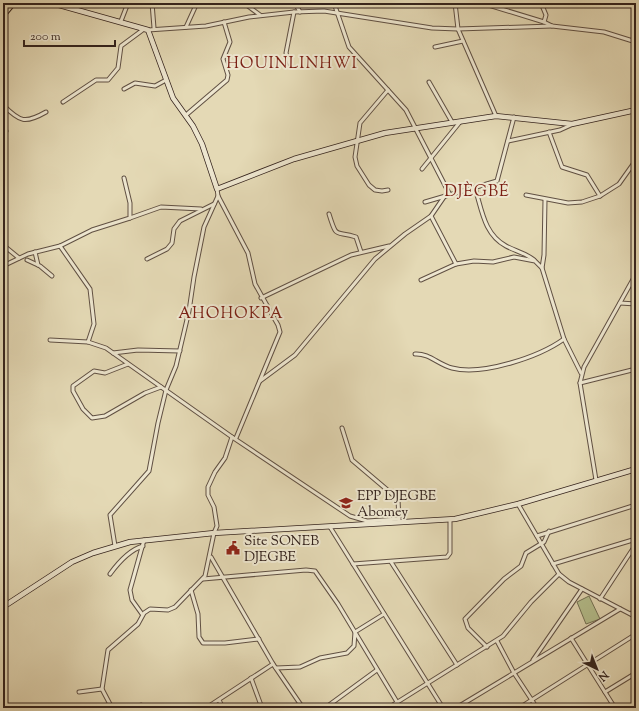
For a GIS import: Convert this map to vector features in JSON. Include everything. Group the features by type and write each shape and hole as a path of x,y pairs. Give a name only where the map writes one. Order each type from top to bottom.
{"main road":[{"path":"3,15 13,3"}],"street":[{"path":"52,3 146,29 186,27 294,12 337,12 401,23 458,30 552,26 604,32 636,42"},
{"path":"121,21 128,3"},
{"path":"152,3 154,28"},
{"path":"186,27 197,3"},
{"path":"244,3 260,16"},
{"path":"295,3 300,12"},
{"path":"334,3 349,47 406,110 450,195"},
{"path":"455,3 458,30 496,116"},
{"path":"482,3 544,22 552,26"},
{"path":"542,4 546,15 544,22"},
{"path":"290,64 286,57 286,53 294,12"},
{"path":"186,115 226,80 228,75 223,59 230,42 224,22"},
{"path":"112,708 102,689 108,650 138,624 142,614 150,609 168,610 174,607 202,579 208,570 214,534 218,526 214,507 208,495 208,487 215,472 225,458 280,332 278,325 261,298 251,273 248,254 218,196 202,144 186,115 173,98 157,50 146,29"},
{"path":"63,102 96,80 108,80 118,68 121,46 146,29"},
{"path":"435,46 463,41"},
{"path":"124,88 135,83 155,86 166,80"},
{"path":"429,82 452,122"},
{"path":"388,90 362,120 358,129 355,157 364,180 375,190 382,192 388,190"},
{"path":"3,105 17,119 25,121 46,112"},
{"path":"217,190 280,164 385,133 416,129 461,120 496,116 572,124 636,110"},
{"path":"425,202 497,181 514,117"},
{"path":"422,169 461,120"},
{"path":"3,124 6,131 3,138"},
{"path":"508,141 567,128 572,124"},
{"path":"549,132 562,167 587,175 600,196"},
{"path":"526,195 545,200 575,204 600,196 619,184 636,160"},
{"path":"124,178 130,204 130,218"},
{"path":"475,188 486,226 491,234 505,245 528,256 542,268"},
{"path":"115,546 110,515 149,471 166,390 180,351 190,311 194,277 204,227 218,196"},
{"path":"258,382 296,355 376,259 431,216 444,197"},
{"path":"545,200 544,255 542,268 564,339 581,373"},
{"path":"147,259 166,249 172,243 176,224 214,204"},
{"path":"3,266 35,252 60,246 92,230 161,207 203,209"},
{"path":"329,214 334,230 339,234 356,237 361,252"},
{"path":"431,216 456,264"},
{"path":"3,245 19,258"},
{"path":"60,246 90,289 94,324 88,342"},
{"path":"261,298 351,255 391,246"},
{"path":"35,252 38,265"},
{"path":"421,280 456,264 474,261 499,262 514,257 535,261"},
{"path":"27,260 38,265 52,276"},
{"path":"596,480 580,383 581,373 636,274"},
{"path":"3,279 3,316"},
{"path":"620,303 636,304"},
{"path":"415,354 422,354 452,368 479,370 496,367 542,352 564,339"},
{"path":"50,340 98,344 350,516 367,522 450,520 518,504 636,469"},
{"path":"113,353 138,350 180,351"},
{"path":"128,364 105,373 94,370 73,386 73,391 88,415 92,418 105,416 145,393 161,386"},
{"path":"580,383 636,369"},
{"path":"342,428 352,460 398,499 399,522"},
{"path":"518,504 559,574 582,589 636,617"},
{"path":"537,536 636,505"},
{"path":"350,516 350,526"},
{"path":"353,564 444,558 449,556 450,520"},
{"path":"3,607 72,562 92,553 115,546 144,540 214,534 399,522"},
{"path":"330,527 443,708"},
{"path":"487,647 468,628 465,619 504,579 521,566 526,553 541,544 549,531"},
{"path":"553,564 636,539"},
{"path":"142,614 132,600 130,590 144,540"},
{"path":"600,598 636,544"},
{"path":"110,574 128,554 143,546"},
{"path":"210,557 273,664 303,708"},
{"path":"391,562 457,665"},
{"path":"202,579 312,570 324,581 397,702"},
{"path":"388,708 497,641 510,630 532,602 559,574"},
{"path":"532,662 582,589"},
{"path":"191,590 198,614 199,637 203,643 225,643 259,639"},
{"path":"631,614 636,608"},
{"path":"456,708 620,609"},
{"path":"355,632 384,614"},
{"path":"276,668 300,667 320,658 347,653 354,646 355,632"},
{"path":"519,708 636,634"},
{"path":"571,638 615,708"},
{"path":"497,641 514,673 538,708"},
{"path":"206,708 273,664"},
{"path":"326,708 377,670"},
{"path":"605,692 636,673"},
{"path":"251,678 262,708"},
{"path":"79,692 102,689"},
{"path":"218,700 223,708"},
{"path":"132,708 141,705"}],"green space":[{"path":"589,596 600,619 586,624 577,602"}],"waterway":[{"path":"3,10 9,3"}],"place":[{"name":"EPP DJEGBE Abomey","path":"346,503"},
{"name":"Site SONEB DJEGBE","path":"233,548"}],"district":[{"name":"HOUINLINHWI","path":"292,62"},
{"name":"DJÈGBÉ","path":"477,190"},
{"name":"AHOHOKPA","path":"231,312"}]}
